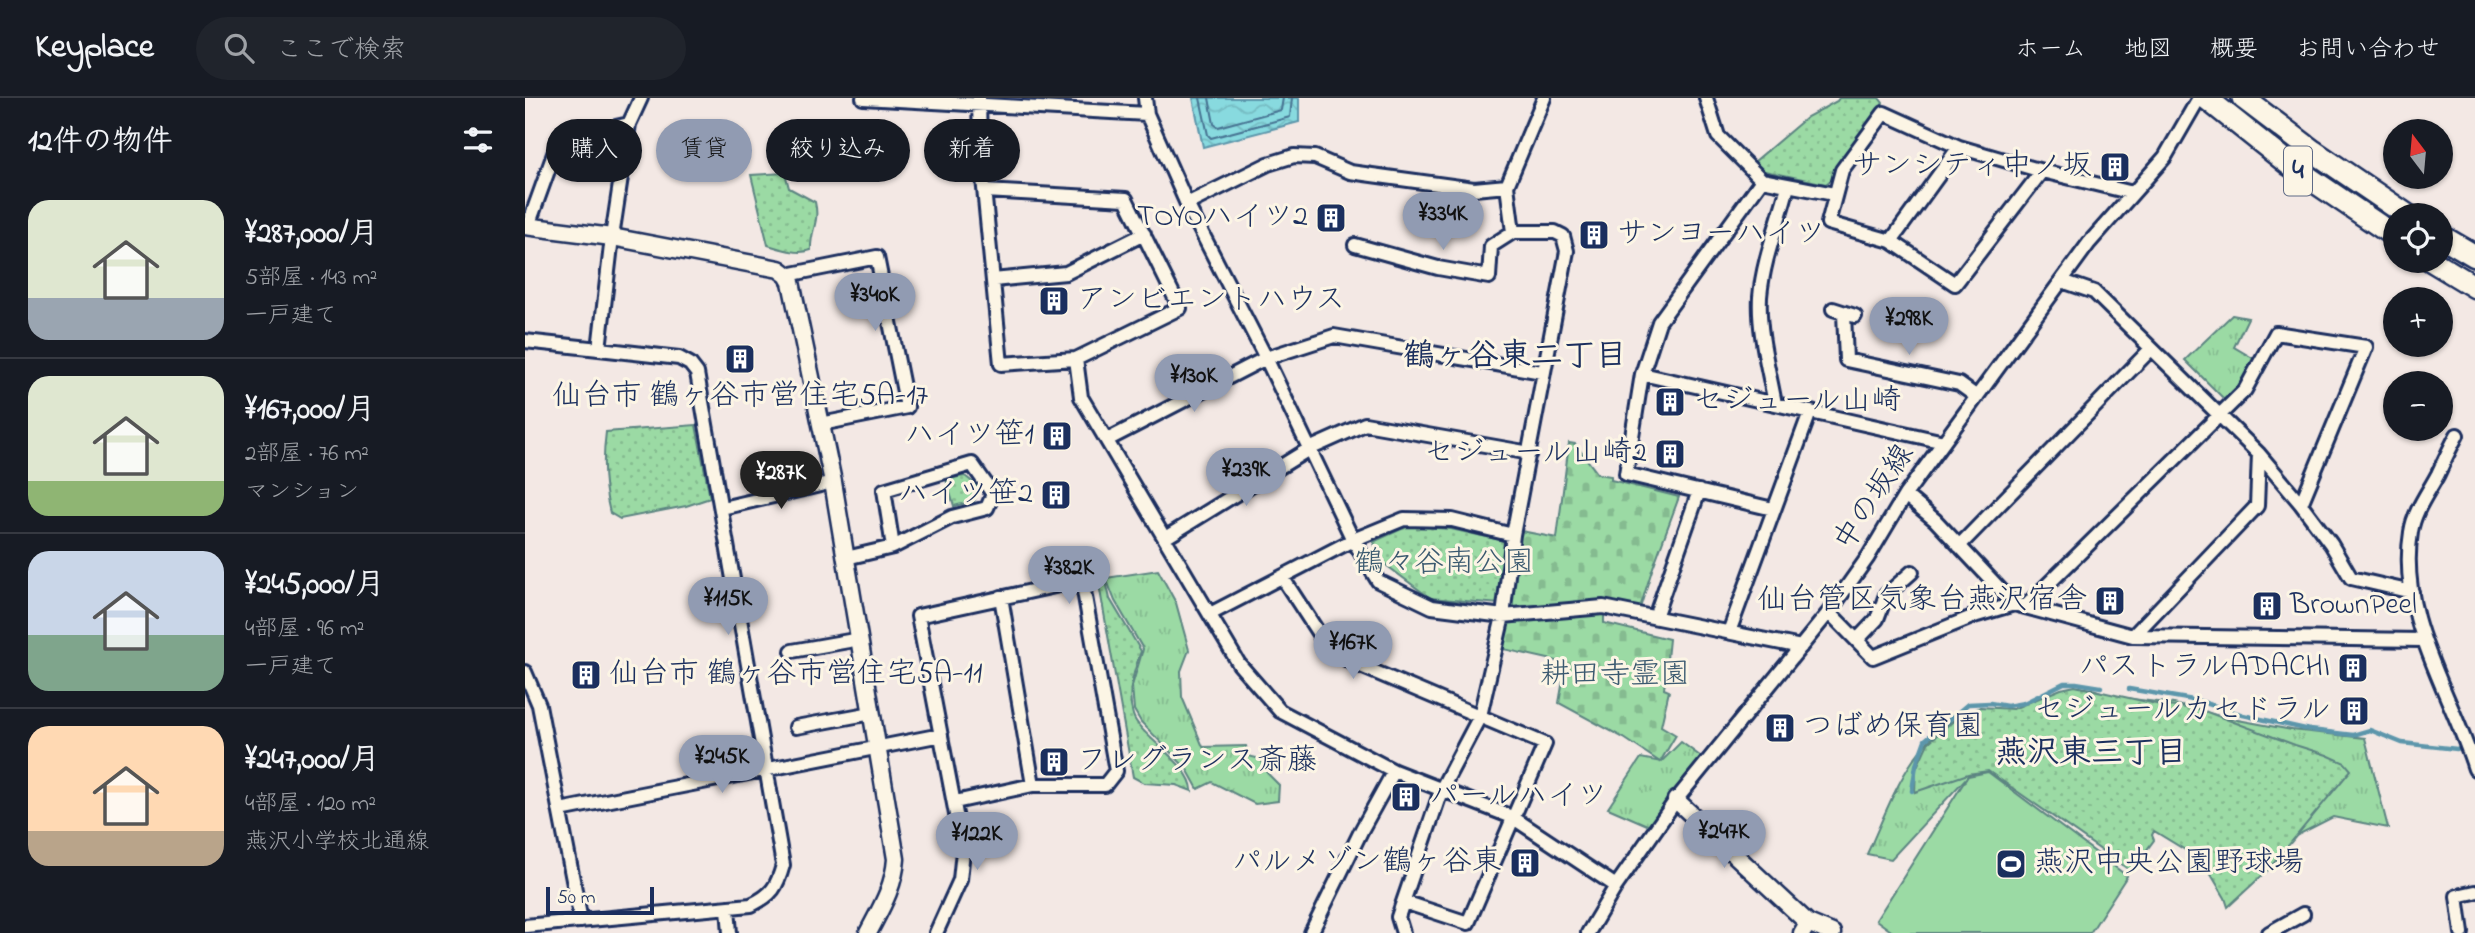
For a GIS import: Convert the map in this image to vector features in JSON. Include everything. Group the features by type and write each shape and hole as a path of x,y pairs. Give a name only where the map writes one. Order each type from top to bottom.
{"highway":[{"name":"4","path":"2206,98 2290,165 2383,228"},
{"name":"4","path":"2243,98 2313,151 2389,203"},
{"path":"2453,243 2470,252"},
{"path":"2448,273 2475,296"},
{"path":"2451,273 2475,287"}],"street":[{"path":"631,119 641,98"},
{"path":"863,98 978,102 1147,114"},
{"path":"1145,98 1147,114 1187,204 1266,358 1353,540 1378,581 1432,607 1503,616 1603,607 1801,647"},
{"path":"1513,232 1507,186 1544,98"},
{"path":"1706,98 1718,136 1762,180 1834,194"},
{"name":"中の坂線","path":"1588,933 1616,886 1676,800 1829,612 1868,557 1905,495 2089,243 2165,157 2199,98"},
{"path":"978,102 985,191 1001,364 1076,359 1180,308 1126,199 985,191"},
{"path":"2042,171 1955,284 1891,241 1828,223 1842,170 1884,113 1959,147 2133,193"},
{"path":"1891,241 1959,147"},
{"path":"1187,204 1268,164 1294,156 1314,157 1350,172 1474,189 1507,186"},
{"path":"546,175 527,226 612,237 779,269 791,282 833,482 896,859 895,878 890,892 868,933"},
{"path":"1762,180 1659,322 1642,374 1626,474 1773,509"},
{"path":"599,349 620,182"},
{"path":"1775,404 1761,325 1760,298 1764,271 1788,186"},
{"path":"1355,244 1438,268 1489,277 1491,246 1513,232 1555,232 1563,236 1567,251 1513,535 1503,616 1480,716 1442,788 1398,917 1403,933"},
{"path":"993,280 1066,273 1144,234"},
{"path":"787,275 877,257 907,407 821,424"},
{"path":"2061,281 2094,292 2259,454 2332,544 2351,578 2412,592"},
{"path":"1844,312 1846,360 1959,384 1977,397"},
{"path":"2020,605 2245,390 2276,333 2367,347 2301,504"},
{"path":"1107,440 1266,358 1334,336 1542,372"},
{"path":"525,341 679,358 690,364 697,373 783,865 778,883 767,897 751,905 525,926"},
{"path":"1959,546 2151,349"},
{"path":"1076,359 1081,397 1239,664 1280,710 1394,771 1513,817 1616,886"},
{"path":"1642,374 1944,442"},
{"path":"1729,632 1810,412"},
{"path":"1165,538 1309,449 1365,424 1530,453"},
{"path":"2457,435 2420,504 2411,531 2409,559 2412,592 2423,640 2475,769"},
{"path":"2133,636 2257,506 2259,454"},
{"path":"846,558 893,547 952,517 987,508 993,494 972,464 884,490 893,547"},
{"path":"722,508 833,482"},
{"path":"1655,617 1699,491"},
{"path":"1905,495 1935,520 2020,605"},
{"path":"1210,614 1353,540 1404,519 1453,520 1513,535"},
{"path":"1857,640 1877,619 1886,595 1912,572"},
{"path":"1282,577 1321,637 1349,661 1545,744 1468,923 1404,902"},
{"path":"936,933 960,880 963,851 918,616 1082,580 1116,771 1105,785 1034,785 955,802"},
{"path":"1001,597 1034,785"},
{"path":"1829,612 1873,657 1977,615 2020,605 2133,636 2423,640"},
{"path":"798,635 796,650 860,639"},
{"path":"525,672 528,687 539,705 581,921"},
{"path":"810,709 813,724"},
{"path":"796,727 872,713"},
{"path":"560,810 941,735"},
{"path":"1311,933 1394,771"},
{"path":"1676,800 1805,928 1832,933"},
{"path":"2462,933 2457,896 2475,892"},
{"path":"728,908 730,933"},
{"path":"2269,933 2302,914"}],"green space":[{"path":"1839,98 1879,98 1883,103 1836,167 1832,179 1826,184 1760,170 1754,162 1807,117"},
{"path":"766,174 766,182 787,182 789,188 815,202 816,216 811,250 795,252 768,245 752,175"},
{"path":"2232,315 2248,318 2234,347 2256,360 2227,402 2185,360"},
{"path":"696,425 710,498 686,506 620,519 610,513 604,473 606,432"},
{"path":"1569,443 1575,444 1598,474 1611,476 1611,480 1679,497 1640,608 1609,601 1514,607 1508,601 1521,531 1557,538"},
{"path":"965,476 980,488 974,501 954,506 946,479"},
{"name":"鶴々谷南公園","path":"1408,526 1451,529 1505,541 1500,604 1430,598 1386,565 1373,542"},
{"path":"1158,570 1176,603 1189,650 1181,671 1182,697 1203,747 1246,746 1248,756 1261,759 1267,773 1279,785 1278,801 1255,804 1212,782 1198,789 1187,769 1141,722 1134,710 1132,686 1143,649 1115,601 1106,578"},
{"path":"1105,577 1110,599 1141,651 1131,690 1133,715 1145,732 1184,771 1192,791 1176,785 1144,783 1133,777 1098,579"},
{"name":"耕田寺霊園","path":"1604,615 1604,623 1669,639 1664,689 1669,691 1661,726 1676,735 1660,762 1624,738 1559,703 1566,663 1499,648 1502,631 1510,623"},
{"path":"2075,686 2165,706 2199,709 2327,755 2345,763 2351,770 2268,870 2228,907 2203,861 2154,831 2154,840 2131,871 1988,771 1968,774 1915,792 1916,769 1928,743 1948,725 1980,707 2013,709"},
{"path":"2079,687 2115,697 2174,704 2227,718 2292,730 2365,738 2388,828 2333,817 2288,840 1994,748 1891,859 1867,854 1907,769 1936,733 1954,720 1976,710 2021,707"},
{"path":"1681,742 1704,759 1654,828 1608,808 1641,758 1661,762"},
{"name":"燕沢中央公園野球場","path":"1988,772 2127,876 2090,933 1894,933 1876,920 1968,776"}],"water":[{"path":"1193,98 1299,98 1299,122 1203,147"}],"waterway":[{"path":"1912,791 1916,765 1925,740 1968,704 1990,703 2007,706 2024,703 2064,683 2101,687"},
{"path":"2129,689 2199,701 2243,715 2310,730 2353,735 2370,730 2402,743 2457,749"}],"place":[{"name":"サンシティ中ノ坂","path":"2115,167"},
{"name":"TOYOハイツ2","path":"1331,218"},
{"name":"サンヨーハイツ","path":"1594,235"},
{"name":"アンビエントハウス","path":"1054,301"},
{"name":"仙台市 鶴ヶ谷市営住宅5A-17","path":"740,359"},
{"name":"セジュール山崎","path":"1670,402"},
{"name":"ハイツ笹1","path":"1057,436"},
{"name":"セジュール山崎2","path":"1670,454"},
{"name":"ハイツ笹2","path":"1056,495"},
{"name":"仙台管区気象台燕沢宿舎","path":"2110,601"},
{"name":"BrownPeel","path":"2267,606"},
{"name":"パストラルADACHI","path":"2353,668"},
{"name":"仙台市 鶴ヶ谷市営住宅5A-11","path":"586,675"},
{"name":"セジュールカセドラル","path":"2354,711"},
{"name":"つばめ保育園","path":"1780,728"},
{"name":"フレグランス斎藤","path":"1054,762"},
{"name":"パールハイツ","path":"1406,797"},
{"name":"パルメゾン鶴ヶ谷東","path":"1525,863"},
{"name":"燕沢中央公園野球場","path":"2011,864"}],"district":[{"name":"鶴ヶ谷東二丁目","path":"1515,357"},
{"name":"燕沢東三丁目","path":"2091,754"}]}
